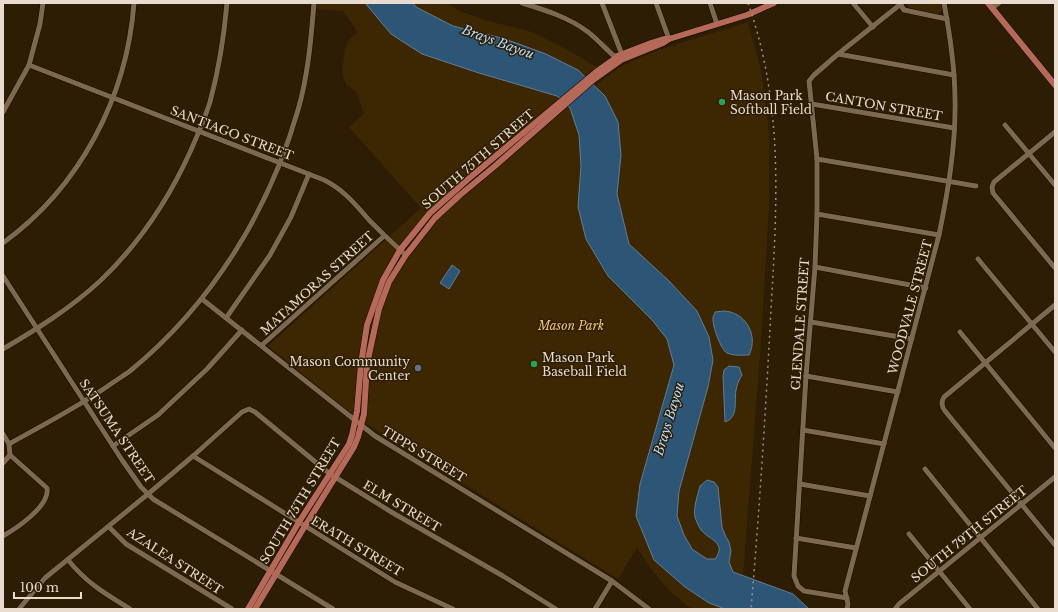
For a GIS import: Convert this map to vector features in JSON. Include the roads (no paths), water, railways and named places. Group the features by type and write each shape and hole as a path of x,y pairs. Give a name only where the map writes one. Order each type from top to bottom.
{"main road":[{"name":"SOUTH 75TH STREET","path":"597,74 620,60 663,43 669,39 747,15 774,3"},
{"path":"990,6 1055,86"},
{"name":"SOUTH 75TH STREET","path":"255,609 273,573 302,524 354,447 364,414 367,364 374,327 379,309 390,282 406,255 440,213 555,110 620,55 651,42 664,38 669,39"},
{"name":"SOUTH 75TH STREET","path":"333,476 352,436 358,405 361,364 367,325 384,280 400,250 430,213 467,180 555,110"},
{"path":"367,325 374,327"},
{"name":"SOUTH 75TH STREET","path":"248,609 273,573"}],"street":[{"path":"3,112 29,65 40,24 42,3"},
{"path":"3,243 49,203 77,169 96,136 124,66 130,40 134,3"},
{"path":"3,349 68,308 100,281 134,245 159,210 180,175 210,103 218,72 227,3"},
{"path":"9,444 85,402 130,371 165,340 202,299 228,262 253,222 280,162 298,110 307,69 314,3"},
{"path":"522,3 549,11 568,19 587,32 614,56 620,55 621,52 602,3"},
{"path":"656,3 669,39"},
{"path":"710,3 717,24"},
{"path":"853,3 873,27"},
{"name":"WOODVALE STREET","path":"847,609 848,604 845,591 926,288 939,235 949,182 955,100 954,75 944,3"},
{"path":"990,6 999,3"},
{"path":"838,54 901,4 904,10 947,19"},
{"path":"838,54 954,75"},
{"name":"GLENDALE STREET","path":"838,54 809,81 817,158 817,214 815,268 806,376 794,574 798,586 804,591 847,598"},
{"name":"SANTIAGO STREET","path":"29,65 324,180 337,187 384,236 406,255"},
{"name":"CANTON STREET","path":"812,104 954,128"},
{"path":"1006,125 1055,185"},
{"path":"1055,132 994,182 992,187 993,193 1055,268"},
{"path":"817,158 976,186"},
{"path":"226,318 270,255 291,217 309,174"},
{"path":"817,214 939,235"},
{"name":"MATAMORAS STREET","path":"262,346 384,236"},
{"path":"978,259 1055,352"},
{"path":"815,268 926,288"},
{"name":"SATSUMA STREET","path":"3,276 130,472 148,494 153,499 333,609"},
{"name":"TIPPS STREET","path":"202,299 375,436 612,581 649,609"},
{"path":"1055,305 944,397 942,402 944,410 1055,545"},
{"path":"811,322 912,339"},
{"path":"113,446 158,415 207,369 242,330"},
{"path":"960,332 1055,448"},
{"path":"806,376 898,392"},
{"name":"ELM STREET","path":"193,456 242,412 249,409 255,412 333,476 556,609"},
{"path":"803,430 884,444"},
{"path":"3,434 9,444 10,454 47,488 46,498 38,509 24,522 3,536"},
{"path":"3,463 10,454"},
{"path":"19,609 39,584 193,456"},
{"name":"ERATH STREET","path":"193,456 396,582 453,609"},
{"path":"925,469 1038,609"},
{"name":"SOUTH 79TH STREET","path":"896,609 899,604 1055,477"},
{"path":"800,484 870,496"},
{"name":"AZALEA STREET","path":"109,527 126,544 232,609"},
{"path":"909,534 970,609"},
{"path":"796,538 856,548"},
{"path":"68,560 79,574 97,589 130,609"},
{"path":"595,609 612,581"}],"water":[{"name":"Brays Bayou","path":"365,3 413,3 416,7 453,26 505,39 546,54 578,70 605,96 618,122 621,155 617,194 629,244 669,281 697,311 709,337 713,360 708,387 679,491 677,516 684,535 692,549 707,559 715,559 718,554 718,545 701,530 695,517 695,505 700,486 707,480 714,482 718,487 722,527 729,542 731,551 729,562 733,572 793,594 809,609 725,609 709,603 685,587 654,560 636,516 640,484 674,365 667,339 653,321 608,276 586,239 578,207 581,166 579,135 570,108 557,96 479,73 422,54 391,34"},
{"path":"452,265 460,271 449,289 440,283"},
{"path":"715,312 732,312 738,315 748,326 752,340 752,347 749,355 730,354 727,353 722,347 715,331 713,318"},
{"path":"729,366 739,367 742,375 736,390 734,413 729,420 725,422 723,376 724,370"}],"railway":[{"path":"748,3 760,43 768,84 776,164 776,204 762,468 751,609"}],"place":[{"name":"Mason Park Softball Field","path":"722,102"},
{"name":"Mason Park Baseball Field","path":"534,364"},
{"name":"Mason Community Center","path":"418,368"}],"park label":[{"name":"Mason Park","path":"571,325"}]}
